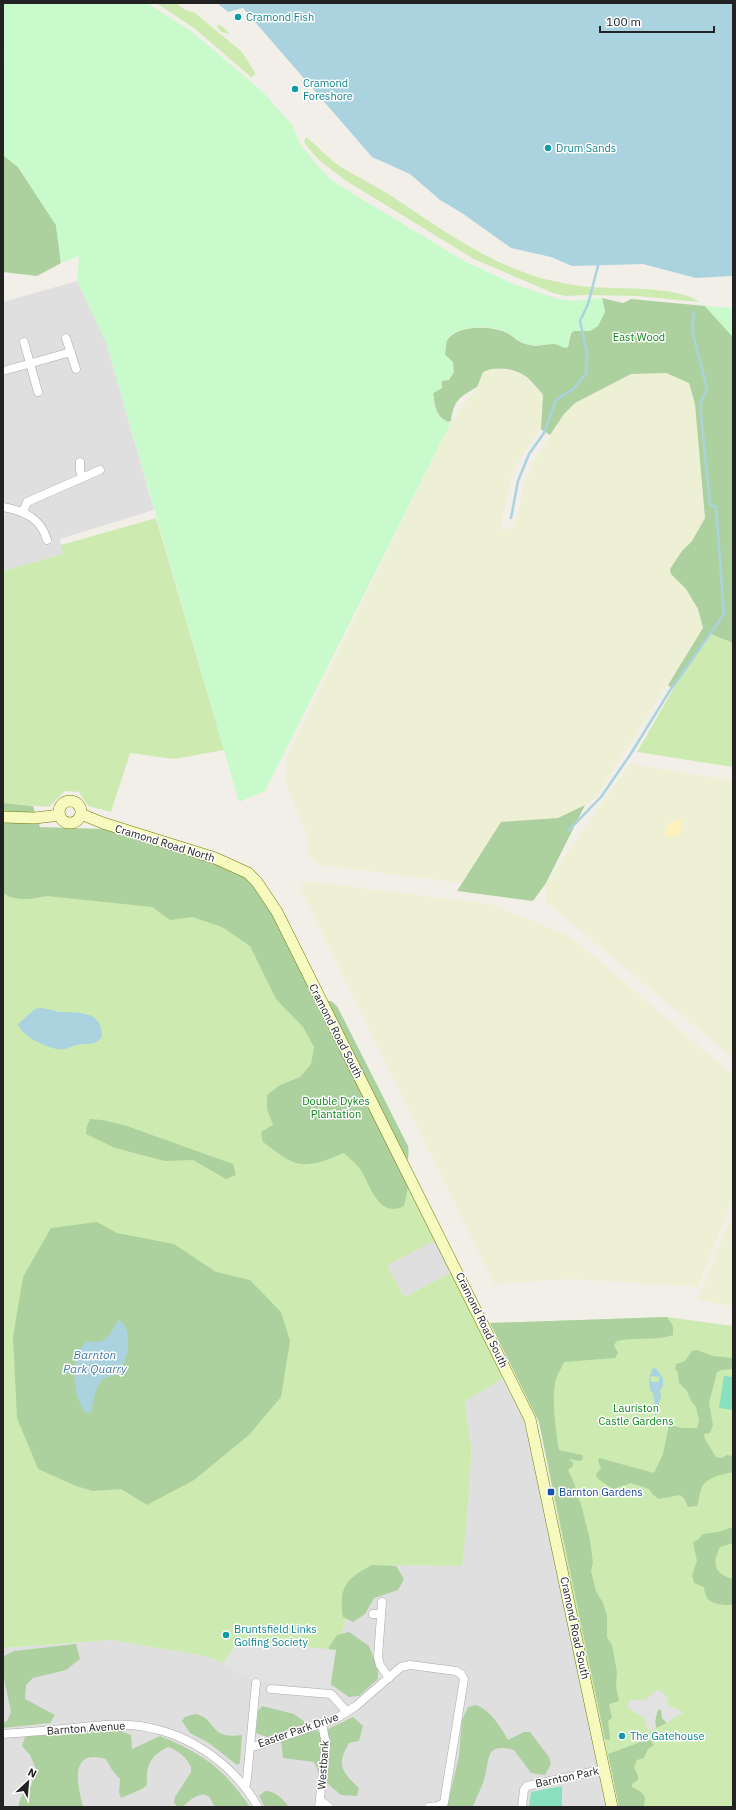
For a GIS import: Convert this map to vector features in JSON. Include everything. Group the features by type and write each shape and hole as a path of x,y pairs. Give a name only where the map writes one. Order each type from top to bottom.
{"street":[{"path":"66,338 76,369"},
{"path":"24,342 38,392"},
{"path":"3,372 71,352"},
{"path":"80,462 82,477"},
{"path":"23,512 27,502 100,470"},
{"path":"3,507 23,512 41,526 47,540"},
{"path":"69,801 78,804 81,808 81,814 79,819 70,823 64,822 60,815 62,805 69,801"},
{"name":"Cramond Road North","path":"81,814 103,823 215,858 248,873"},
{"path":"3,817 35,818 60,815"},
{"name":"Cramond Road South","path":"248,873 257,882 277,912 530,1419 612,1807"},
{"path":"382,1602 377,1614 378,1657 380,1665 389,1678"},
{"name":"Easter Park Drive","path":"251,1746 256,1746 322,1724 347,1712 401,1667 410,1665 456,1671 461,1674 464,1679 444,1803 438,1806 429,1807"},
{"path":"245,1787 251,1746 256,1683"},
{"path":"271,1690 331,1694 347,1712"},
{"name":"Barnton Avenue","path":"3,1734 117,1724 152,1728 177,1736 205,1751 225,1766 245,1787 258,1807"},
{"name":"Westbank","path":"319,1804 326,1744 322,1724"},
{"name":"Barnton Park","path":"522,1807 524,1790 527,1786 605,1769"},
{"path":"319,1804 329,1807"}],"shaded area":[{"path":"77,281 106,342 154,510 60,539 63,554 3,571 3,302"},
{"path":"436,1240 452,1272 404,1297 387,1265"},
{"path":"504,1378 524,1421 597,1747 608,1807 3,1807 3,1648 112,1640 205,1656 223,1663 256,1683 336,1650 356,1588 393,1565 461,1566 467,1520 472,1442 470,1443 465,1400"},
{"path":"241,1638 259,1644 273,1643 336,1650 330,1689 252,1681 223,1663"},
{"path":"657,1690 661,1691 668,1699 668,1704 670,1707 684,1713 673,1718 667,1723 662,1718 661,1710 658,1709 655,1721 656,1728 648,1731 644,1718 628,1708 628,1704 631,1700 645,1700"}],"green space":[{"path":"3,3 147,3 191,31 262,91 292,125 300,144 330,179 464,261 516,285 558,299 574,301 602,298 605,312 598,326 590,331 574,331 571,333 568,347 554,344 536,346 522,342 501,330 485,327 460,330 447,338 445,355 453,362 454,372 449,380 442,381 442,388 433,393 435,410 442,419 450,424 265,791 239,802 106,342 77,281 79,256 61,263 56,225 18,167 3,155 3,59 5,57 3,45"},
{"path":"156,3 176,3 185,10 195,13 242,52 255,75 251,77 194,28"},
{"path":"218,24 230,34 221,32 217,26"},
{"path":"306,137 341,167 389,195 466,244 521,271 541,278 579,286 648,289 678,293 699,302 637,296 566,296 553,293 474,259 348,182 313,154 304,142"},
{"path":"3,155 18,167 56,225 61,263 37,276 3,272"},
{"name":"East Wood","path":"602,298 623,303 631,299 705,306 733,337 733,643 711,634 675,686 671,688 668,685 703,628 698,609 686,589 671,574 670,569 682,551 692,541 705,518 695,404 689,383 666,373 631,374 575,403 564,414 550,435 541,429 543,395 527,377 513,370 497,368 483,372 477,387 462,396 456,403 451,421 448,422 440,417 434,402 433,393 442,388 442,381 453,362 445,355 445,345 450,337 457,332 467,329 489,328 507,333 523,343 535,346 554,344 568,347 571,333 574,331 590,331 605,312"},
{"path":"705,306 733,308 733,337"},
{"path":"489,368 503,369 523,374 543,395 541,429 519,460 513,472 501,526 504,531 512,527 516,519 524,484 533,463 564,414 575,403 631,374 666,373 689,383 695,403 705,518 692,541 682,551 671,574 686,589 698,609 703,628 596,797 585,805 558,818 501,823 461,883 320,865 308,854 308,839 285,782 287,756 450,424 477,387 483,372"},
{"path":"156,518 224,750 174,759 130,753 111,812 88,806 79,792 65,791 49,807 3,803 3,571 63,554 61,545"},
{"path":"711,634 733,643 733,767 637,752 675,686"},
{"path":"631,762 642,766 733,780 733,1058 546,902 546,883"},
{"name":"Double Dykes Plantation","path":"3,803 33,806 40,827 104,829 225,867 255,883 270,908 319,1001 331,1001 337,1006 408,1146 409,1151 403,1172 408,1187 404,1206 395,1209 388,1208 381,1204 371,1191 360,1169 344,1153 319,1162 301,1164 285,1158 263,1142 261,1132 273,1125 267,1109 267,1095 280,1085 300,1077 311,1064 314,1047 303,1027 276,999 250,946 222,927 192,917 170,920 152,907 47,896 19,899 8,896 3,893"},
{"path":"585,805 546,883 533,901 457,891 501,822 558,818"},
{"path":"3,868 255,882 436,1240 387,1265 404,1297 452,1272 504,1378 465,1401 470,1442 472,1442 467,1520 462,1566 393,1565 356,1588 336,1650 330,1689 260,1683 252,1681 223,1663 205,1656 112,1640 3,1648"},
{"path":"305,881 491,904 570,936 733,1075 733,1198 698,1287 571,1279 494,1284 300,888"},
{"path":"90,1119 124,1125 233,1164 236,1175 226,1179 193,1160 165,1161 115,1148 86,1134"},
{"path":"733,1211 733,1307 697,1300"},
{"path":"97,1222 117,1233 174,1244 216,1272 250,1280 281,1312 290,1341 281,1397 249,1435 194,1480 147,1505 121,1489 93,1491 76,1486 38,1469 17,1418 13,1337 23,1277 51,1228"},
{"name":"Lauriston Castle Gardens","path":"667,1317 733,1326 733,1807 619,1807 572,1590 539,1422 490,1323"},
{"path":"667,1317 673,1326 673,1335 660,1338 617,1341 614,1345 618,1353 615,1358 564,1362 557,1377 555,1386 554,1414 559,1450 582,1455 583,1459 580,1461 569,1459 573,1463 573,1466 568,1470 581,1504 590,1540 593,1563 591,1571 596,1591 603,1603 607,1616 607,1637 612,1645 617,1672 616,1686 619,1701 609,1704 612,1718 608,1721 609,1740 605,1739 539,1422 490,1323"},
{"path":"697,1350 713,1356 733,1358 733,1369 717,1372 709,1403 713,1425 710,1433 704,1434 705,1439 716,1457 722,1458 727,1455 733,1456 733,1472 714,1477 706,1482 701,1490 697,1506 688,1507 684,1498 680,1495 659,1499 653,1495 649,1489 631,1483 614,1489 611,1488 597,1478 596,1474 601,1468 598,1461 599,1458 654,1473 663,1454 669,1425 683,1428 697,1428 699,1421 696,1407 691,1401 687,1391 679,1383 678,1373 675,1369 676,1364 685,1361 692,1351"},
{"path":"724,1376 733,1377 733,1410 719,1408"},
{"path":"733,1527 733,1543 720,1547 716,1558 716,1567 718,1571 733,1579 733,1605 723,1605 710,1601 705,1593 704,1587 694,1583 692,1575 697,1561 693,1542 698,1540 703,1534 718,1532"},
{"path":"372,1565 396,1566 404,1579 398,1590 374,1598 365,1614 353,1622 343,1617 343,1591 346,1585 356,1574"},
{"path":"349,1632 369,1646 378,1669 378,1679 359,1696 349,1697 326,1681 329,1647 337,1635"},
{"path":"76,1644 80,1659 66,1670 33,1678 26,1685 25,1699 55,1715 50,1723 3,1728 3,1723 7,1721 11,1712 3,1674 4,1656 14,1651"},
{"path":"476,1705 481,1707 490,1715 508,1740 524,1732 530,1732 549,1757 551,1764 545,1775 531,1773 514,1750 497,1748 490,1754 484,1780 473,1807 447,1807 459,1756 462,1720 468,1707"},
{"path":"262,1706 294,1714 320,1733 353,1717 363,1726 359,1741 349,1743 342,1763 345,1773 359,1788 357,1796 341,1795 322,1779 314,1762 283,1758 281,1742 256,1733 258,1711"},
{"path":"658,1709 661,1710 662,1718 667,1723 656,1728 655,1721"},
{"path":"195,1714 202,1716 218,1732 231,1736 242,1735 240,1763 237,1765 209,1743 190,1733 182,1721 185,1717"},
{"path":"106,1729 121,1731 131,1735 132,1749 160,1736 189,1749 201,1756 221,1772 231,1782 250,1807 215,1807 210,1798 203,1794 191,1799 182,1807 177,1806 174,1803 175,1797 191,1772 191,1767 182,1755 168,1747 157,1754 150,1762 147,1772 147,1785 142,1789 121,1798 119,1792 120,1779 112,1770 106,1759 93,1757 86,1759 81,1763 78,1770 83,1807 18,1807 24,1792 31,1786 36,1769 30,1755 22,1746 25,1737 35,1734"},
{"path":"646,1740 650,1740 654,1745 648,1749 644,1758 637,1760 634,1767 638,1780 632,1784 632,1787 641,1792 645,1797 644,1807 619,1807 608,1754"},
{"path":"562,1786 562,1807 529,1807 531,1792"},
{"path":"265,1791 273,1792 282,1798 289,1807 265,1807 259,1796"}],"sand":[{"path":"682,819 679,837 671,836 667,838 665,831 669,824"}],"water":[{"name":"Drum Sands","path":"217,3 733,3 733,276 696,278 643,264 572,266 551,257 511,248 462,213 440,200 410,174 372,157 243,8 228,12"},
{"path":"40,1008 59,1012 83,1013 90,1015 99,1022 102,1037 94,1043 76,1045 65,1049 45,1046 24,1033 18,1024 35,1009"},
{"name":"Barnton Park Quarry","path":"119,1320 124,1324 127,1331 127,1355 124,1363 116,1374 105,1378 99,1384 91,1412 86,1413 81,1406 75,1387 74,1376 77,1356 81,1347 87,1341 103,1341"},
{"path":"656,1368 663,1378 663,1386 660,1391 661,1396 653,1427 655,1407 653,1393 650,1390 649,1379 652,1369","holes":["652,1376 660,1377 658,1382 651,1382 650,1378"]}],"waterway":[{"path":"511,518 518,481 529,454 544,433 556,400 573,389 586,374 587,353 580,321 588,304 598,266"},
{"path":"568,831 601,797 630,755 669,692 724,614 716,507 710,505 700,404 707,389 692,330 694,312"}],"place":[{"name":"Cramond Fish","path":"238,17"},
{"name":"Cramond Foreshore","path":"295,89"},
{"name":"Drum Sands","path":"548,148"},
{"name":"Barnton Gardens","path":"551,1492"},
{"name":"Bruntsfield Links Golfing Society","path":"226,1635"},
{"name":"The Gatehouse","path":"622,1736"}]}
